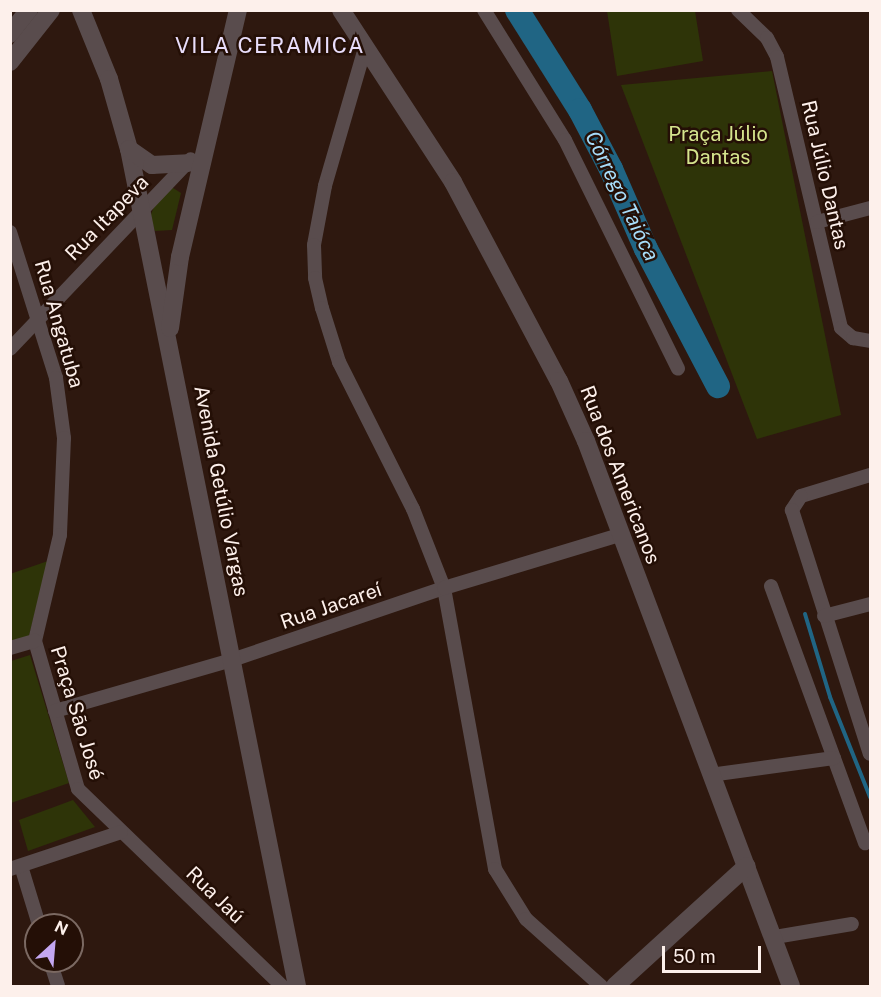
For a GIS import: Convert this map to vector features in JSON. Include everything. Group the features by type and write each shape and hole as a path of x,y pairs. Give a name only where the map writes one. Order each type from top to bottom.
{"street":[{"path":"10,34 29,10"},
{"path":"10,62 51,10"},
{"name":"Avenida Getúlio Vargas","path":"81,10 109,79 129,149 297,987"},
{"path":"168,340 180,257 238,10"},
{"name":"Rua dos Americanos","path":"341,10 453,182 559,381 775,937 791,987"},
{"path":"484,10 565,140 678,369"},
{"name":"Rua Júlio Dantas","path":"738,10 767,38 777,57 841,328 853,338 870,341"},
{"path":"365,48 325,186 314,245 315,278 339,362 413,509 444,588 495,869 526,919 601,987"},
{"name":"Rua Itapeva","path":"10,349 141,209 208,142"},
{"path":"129,149 152,165 188,163"},
{"path":"817,222 870,208"},
{"name":"Rua Angatuba","path":"10,232 40,315 58,387 64,470 60,535 35,641"},
{"path":"870,475 797,500 792,510 794,525 870,752"},
{"name":"Rua Jacareí","path":"55,711 232,660 444,588 620,536"},
{"path":"771,586 865,843"},
{"path":"824,616 870,604"},
{"name":"Praça São José","path":"10,648 35,641 78,789 121,832"},
{"path":"710,774 834,758"},
{"path":"34,913 16,867 121,832"},
{"name":"Rua Jaú","path":"121,832 282,987"},
{"path":"615,987 747,866"},
{"path":"775,937 852,924"}],"green space":[{"path":"607,11 695,11 703,61 617,76"},
{"name":"Praça Júlio Dantas","path":"772,71 841,415 757,439 621,85"},
{"path":"170,186 181,193 172,230 155,231 150,217 157,199"},
{"path":"48,561 29,636 10,642 10,574"},
{"path":"30,655 69,783 11,803 11,661"},
{"path":"73,800 95,827 28,851 19,820"}],"waterway":[{"name":"Córrego Taióca","path":"517,10 580,110 611,169 646,249 718,386"},
{"name":"Córrego Taióca","path":"805,614 830,697 870,797"}],"district":[{"name":"VILA CERAMICA","path":"270,46"}]}
